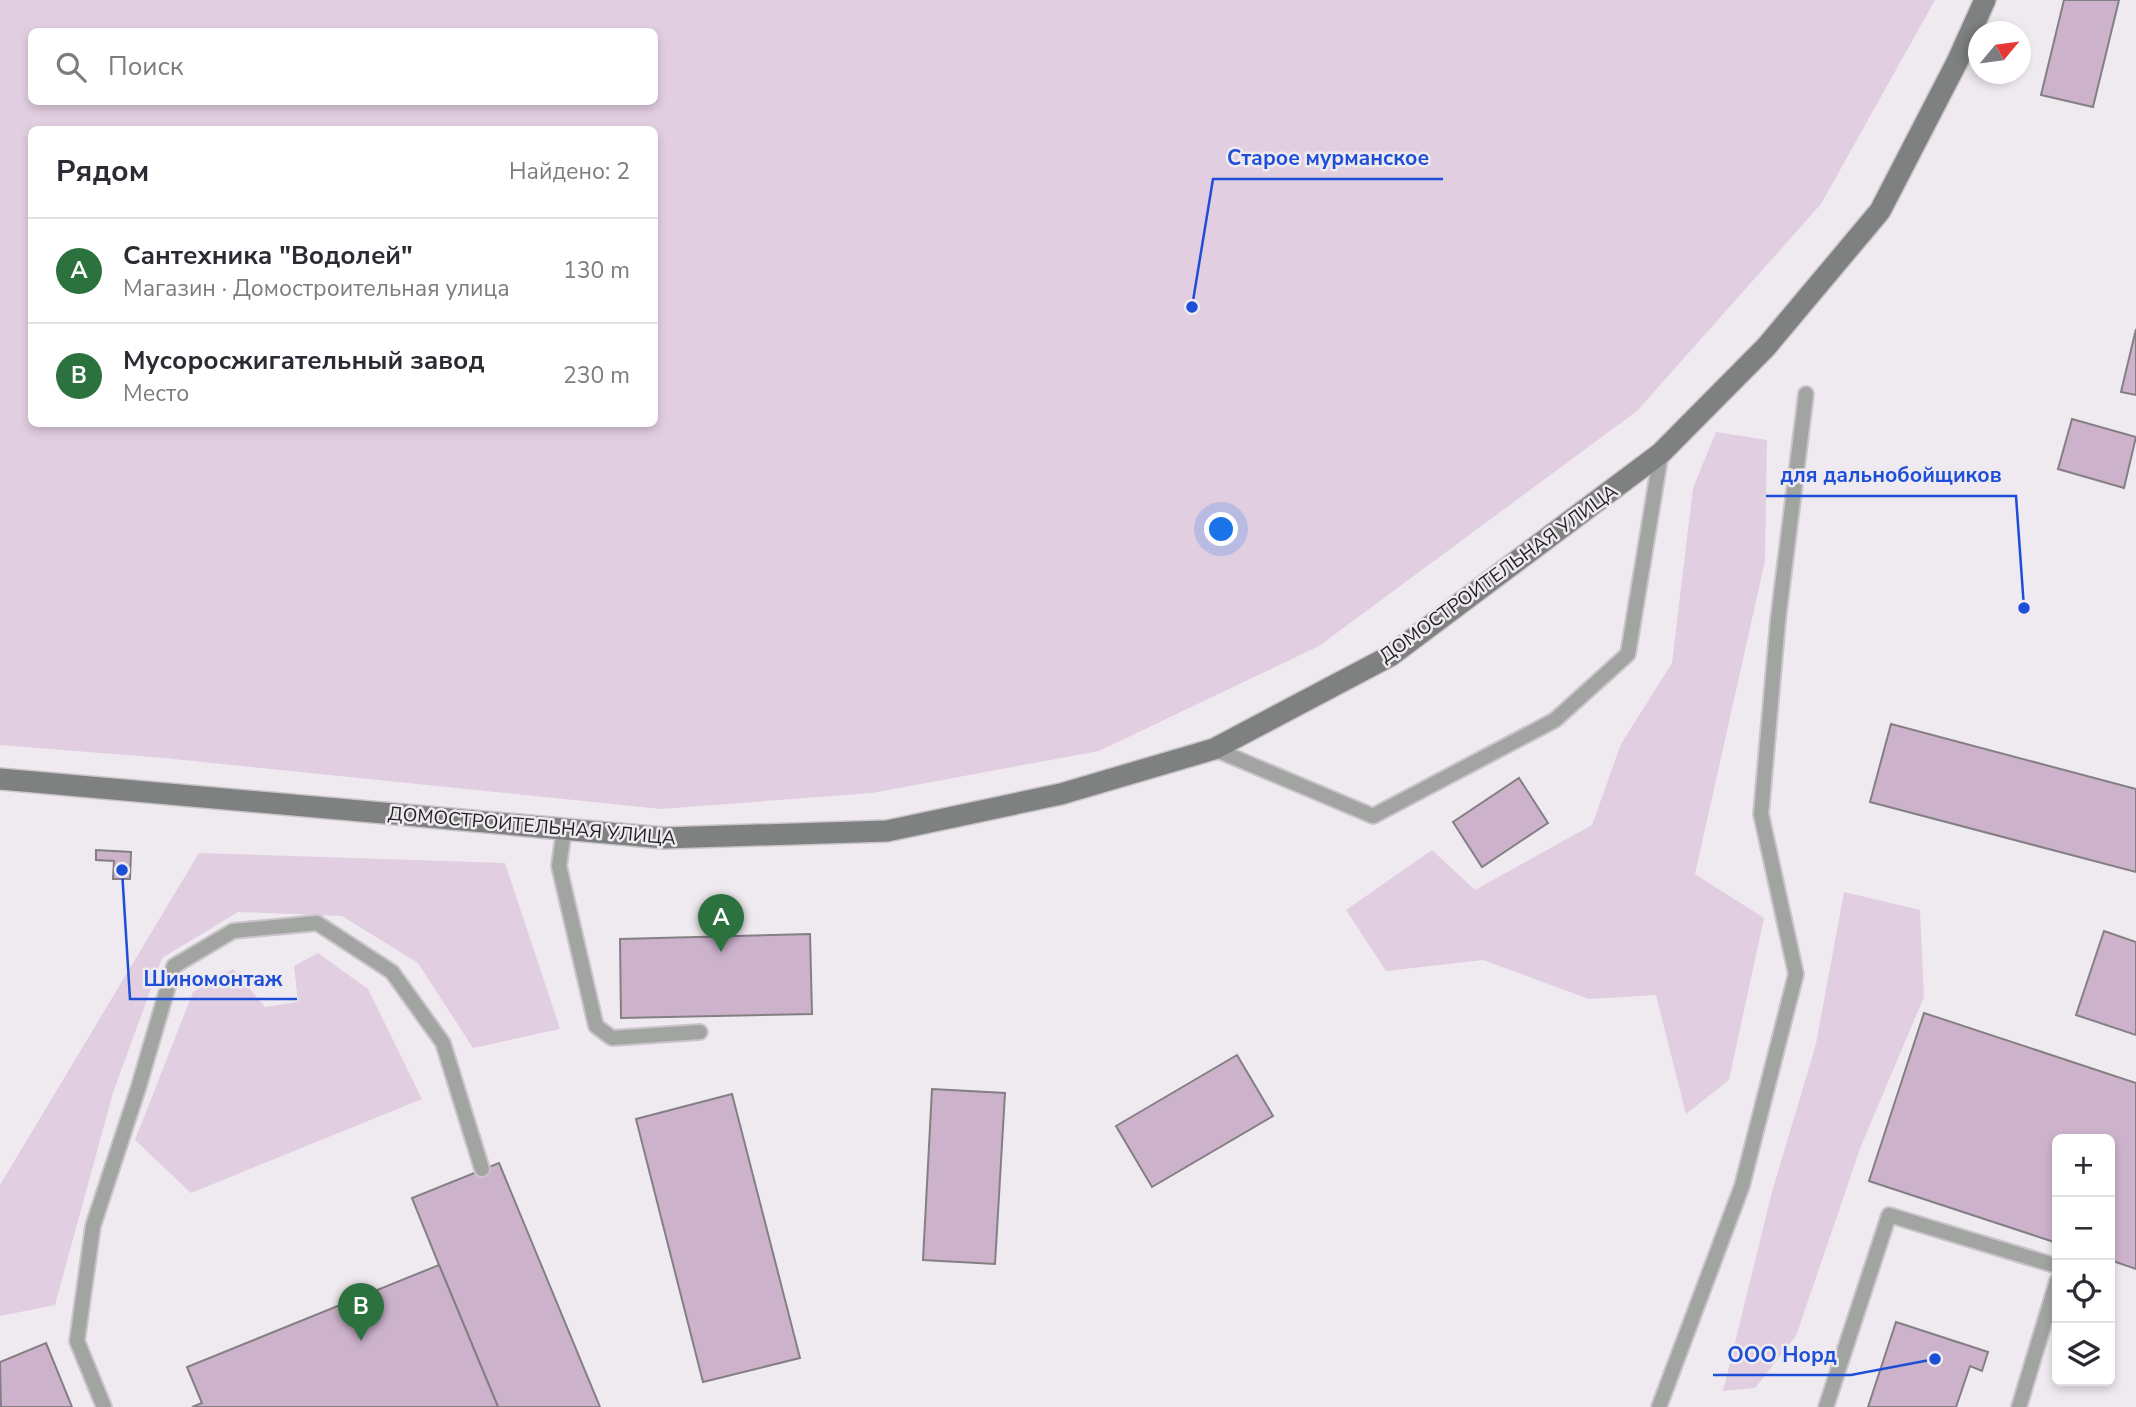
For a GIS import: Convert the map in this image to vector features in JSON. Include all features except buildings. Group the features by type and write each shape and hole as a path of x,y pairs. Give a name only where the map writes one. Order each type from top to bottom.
{"street":[{"name":"ДОМОСТРОИТЕЛЬНАЯ УЛИЦА","path":"0,779 664,838 887,831 1061,794 1214,749 1390,656 1661,453 1766,347 1880,211 1957,62 1985,0"}],"lane":[{"path":"1660,1407 1742,1186 1796,974 1761,814 1778,620 1806,394"},
{"path":"1214,749 1374,816 1555,720 1628,654 1661,453"},
{"path":"564,830 559,866 596,1026 612,1038 700,1032"},
{"path":"104,1407 77,1340 93,1226 138,1089 174,965 233,931 317,923 392,972 443,1043 482,1170"},
{"path":"1825,1407 1889,1215 2052,1264"},
{"path":"2019,1407 2052,1298"}],"shaded area":[{"path":"0,0 1935,0 1821,204 1637,411 1319,646 1099,751 872,793 661,809 164,758 0,745"},
{"path":"1716,432 1767,440 1765,561 1695,874 1764,918 1729,1080 1686,1114 1656,995 1589,999 1483,960 1386,971 1346,910 1432,850 1475,890 1592,825 1621,744 1672,663 1693,488"},
{"path":"199,853 505,863 560,1029 473,1048 418,963 342,916 238,912 162,958 113,1093 55,1305 0,1316 0,1185"},
{"path":"1844,892 1920,910 1924,997 1861,1146 1796,1336 1755,1388 1723,1391 1772,1192 1816,1044"},
{"path":"318,953 368,989 422,1099 191,1193 135,1140 193,992 233,969 265,1007 298,1002 294,966"}],"place":[{"name":"Старое мурманское","path":"1192,307"},
{"name":"для дальнобойщиков","path":"2024,608"},
{"name":"Шиномонтаж","path":"122,870"},
{"name":"Сантехника \"Водолей\"","path":"721,952"},
{"name":"Мусоросжигательный завод","path":"361,1341"},
{"name":"ООО Норд","path":"1935,1359"}]}
